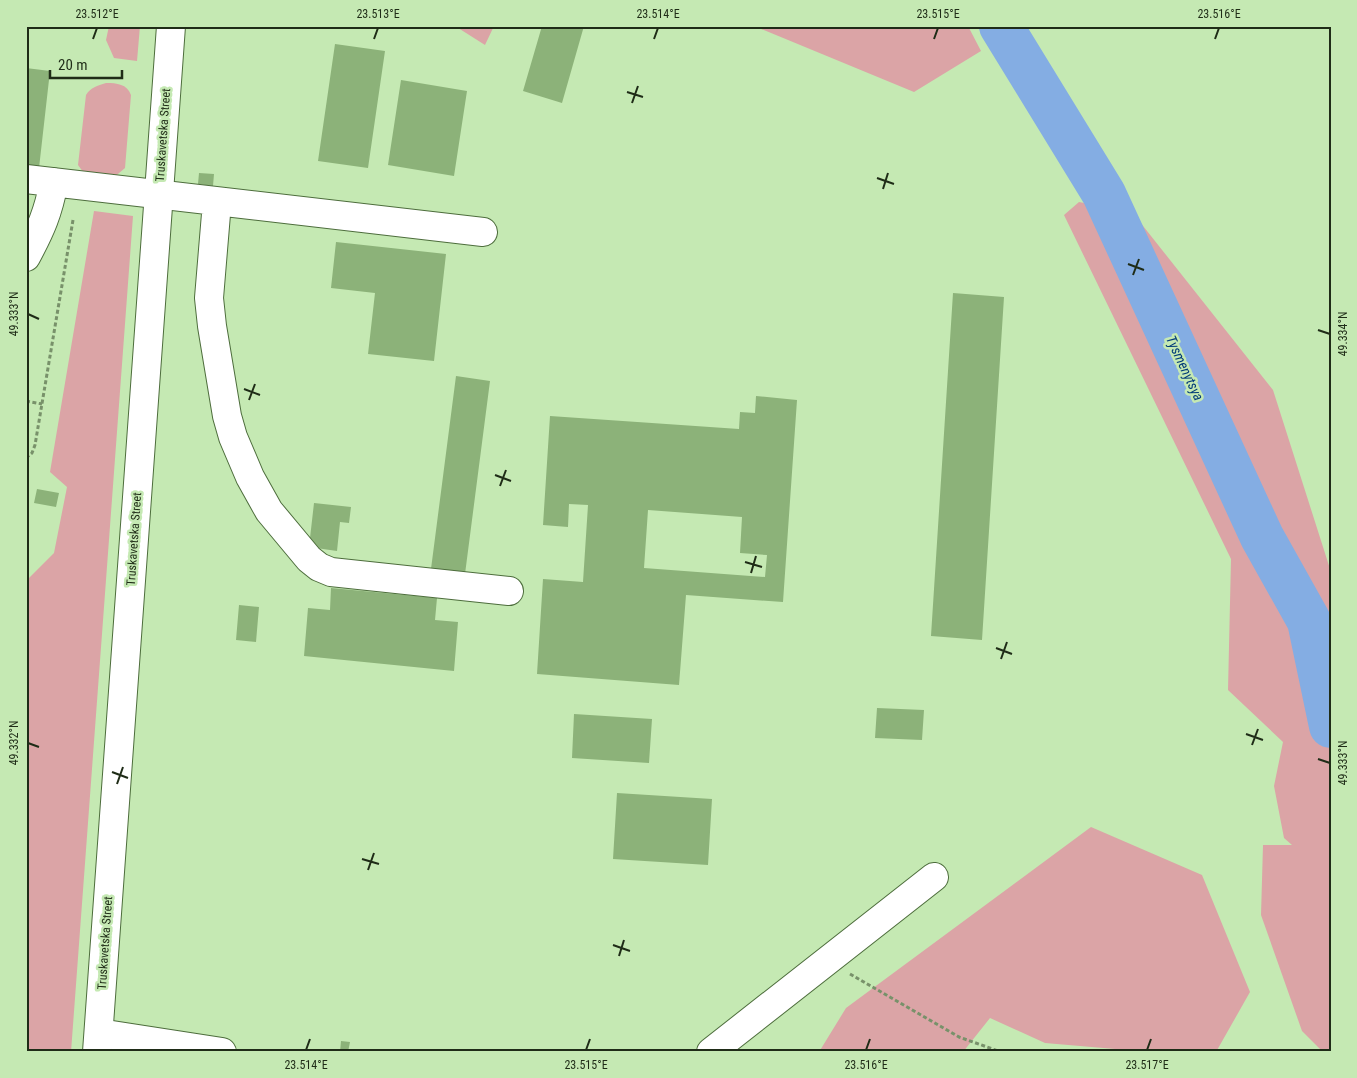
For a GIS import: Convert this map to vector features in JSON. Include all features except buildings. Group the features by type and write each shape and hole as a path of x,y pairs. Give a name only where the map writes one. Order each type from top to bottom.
{"main road":[{"name":"Truskavetska Street","path":"98,1042 171,26"},
{"path":"26,179 483,232"},
{"path":"26,257 42,228 54,182"},
{"path":"217,202 209,298 227,416 233,437 250,477 270,511 309,560 319,567 332,572 509,591"},
{"path":"711,1052 934,877"},
{"path":"98,1042 222,1052"}],"path":[{"path":"26,458 32,453 35,445 74,217"},
{"path":"26,401 42,404"},
{"path":"828,961 959,1037 1001,1052"}],"shaded area":[{"path":"109,26 140,26 137,61 114,58 106,40"},
{"path":"455,26 494,26 485,45"},
{"path":"754,26 968,26 981,51 914,92"},
{"path":"106,83 121,85 127,88 131,95 125,168 112,179 86,176 78,165 86,95 92,88"},
{"path":"1079,202 1132,212 1273,390 1331,572 1331,1052 1323,1052 1302,1031 1261,915 1263,845 1292,845 1284,838 1274,786 1283,742 1228,690 1231,559 1064,215"},
{"path":"94,211 133,216 71,1052 26,1052 26,581 54,553 67,487 50,472"},
{"path":"1091,827 1202,875 1250,992 1216,1052 1150,1052 1045,1043 990,1018 963,1052 819,1052 846,1008"}],"waterway":[{"name":"Tysmenytsya","path":"1001,26 1104,194 1262,537 1309,621 1331,726"}]}
